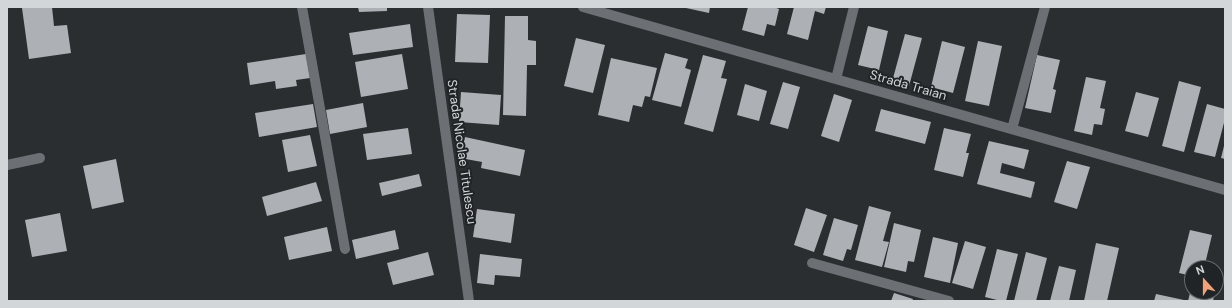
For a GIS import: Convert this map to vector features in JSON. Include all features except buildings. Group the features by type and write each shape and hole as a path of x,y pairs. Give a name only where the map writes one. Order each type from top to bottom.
{"street":[{"path":"302,7 345,249"},
{"name":"Strada Nicolae Titulescu","path":"428,7 468,301"},
{"name":"Strada Traian","path":"583,7 1225,190"},
{"path":"836,79 854,7"},
{"path":"1012,129 1045,7"},
{"path":"7,165 40,158"},
{"path":"812,263 948,301"}]}
